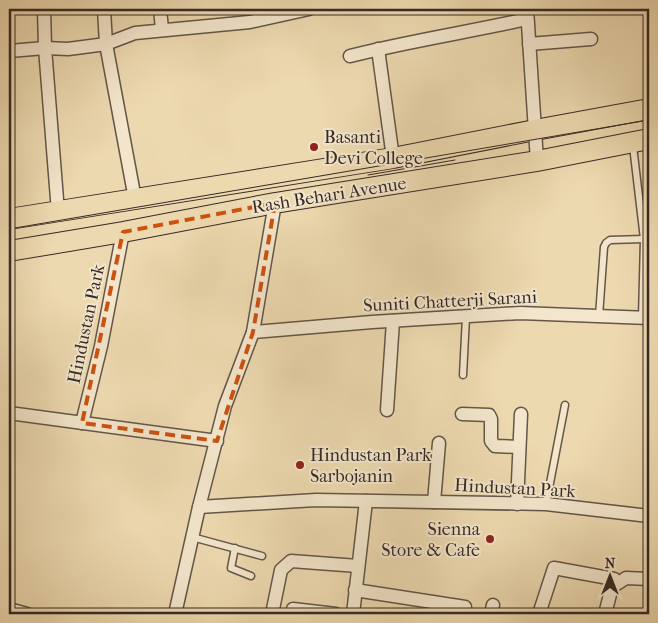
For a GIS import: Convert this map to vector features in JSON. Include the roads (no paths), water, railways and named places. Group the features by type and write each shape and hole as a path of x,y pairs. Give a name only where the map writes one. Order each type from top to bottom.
{"main road":[{"name":"Rash Behari Avenue","path":"9,219 393,158 649,109"},
{"name":"Rash Behari Avenue","path":"9,251 123,232 275,203 537,161 641,140"}],"street":[{"path":"44,9 45,48 58,212"},
{"path":"104,9 106,44 135,200"},
{"path":"160,9 162,29"},
{"path":"9,51 45,48 68,49 106,44 134,32 250,22 309,9"},
{"path":"350,56 470,32 527,14 537,161"},
{"path":"529,44 590,39"},
{"path":"378,49 393,158"},
{"path":"175,614 199,507 225,406 253,332 275,203"},
{"name":"Hindustan Park","path":"82,423 101,346 123,232"},
{"name":"Suniti Chatterji Sarani","path":"253,332 520,313 646,318"},
{"path":"386,410 393,321"},
{"path":"9,413 217,441"},
{"path":"462,414 489,414 491,419 490,441 495,446 519,447"},
{"path":"516,504 521,414"},
{"path":"434,502 439,443"},
{"name":"Hindustan Park","path":"199,507 316,500 546,504 649,516"},
{"path":"353,614 366,501"},
{"path":"272,614 281,570 291,561 358,566"},
{"path":"539,614 554,568 614,579 605,614"},
{"path":"612,587 626,578 649,579"},
{"path":"356,590 464,607"},
{"path":"9,609 27,614"},
{"path":"293,609 336,614"}],"lane":[{"path":"641,140 646,318"},
{"path":"599,316 604,247 606,243 610,240 644,239"},
{"path":"462,375 466,317"},
{"path":"546,504 565,405"},
{"path":"192,537 262,556"},
{"path":"235,548 231,568 251,576"}],"tram line":[{"path":"9,229 649,120"},
{"path":"368,175 455,160"}],"place":[{"name":"Basanti Devi College","path":"314,147"},
{"name":"Hindustan Park Sarbojanin","path":"300,465"},
{"name":"Sienna Store & Cafe","path":"490,539"}]}
